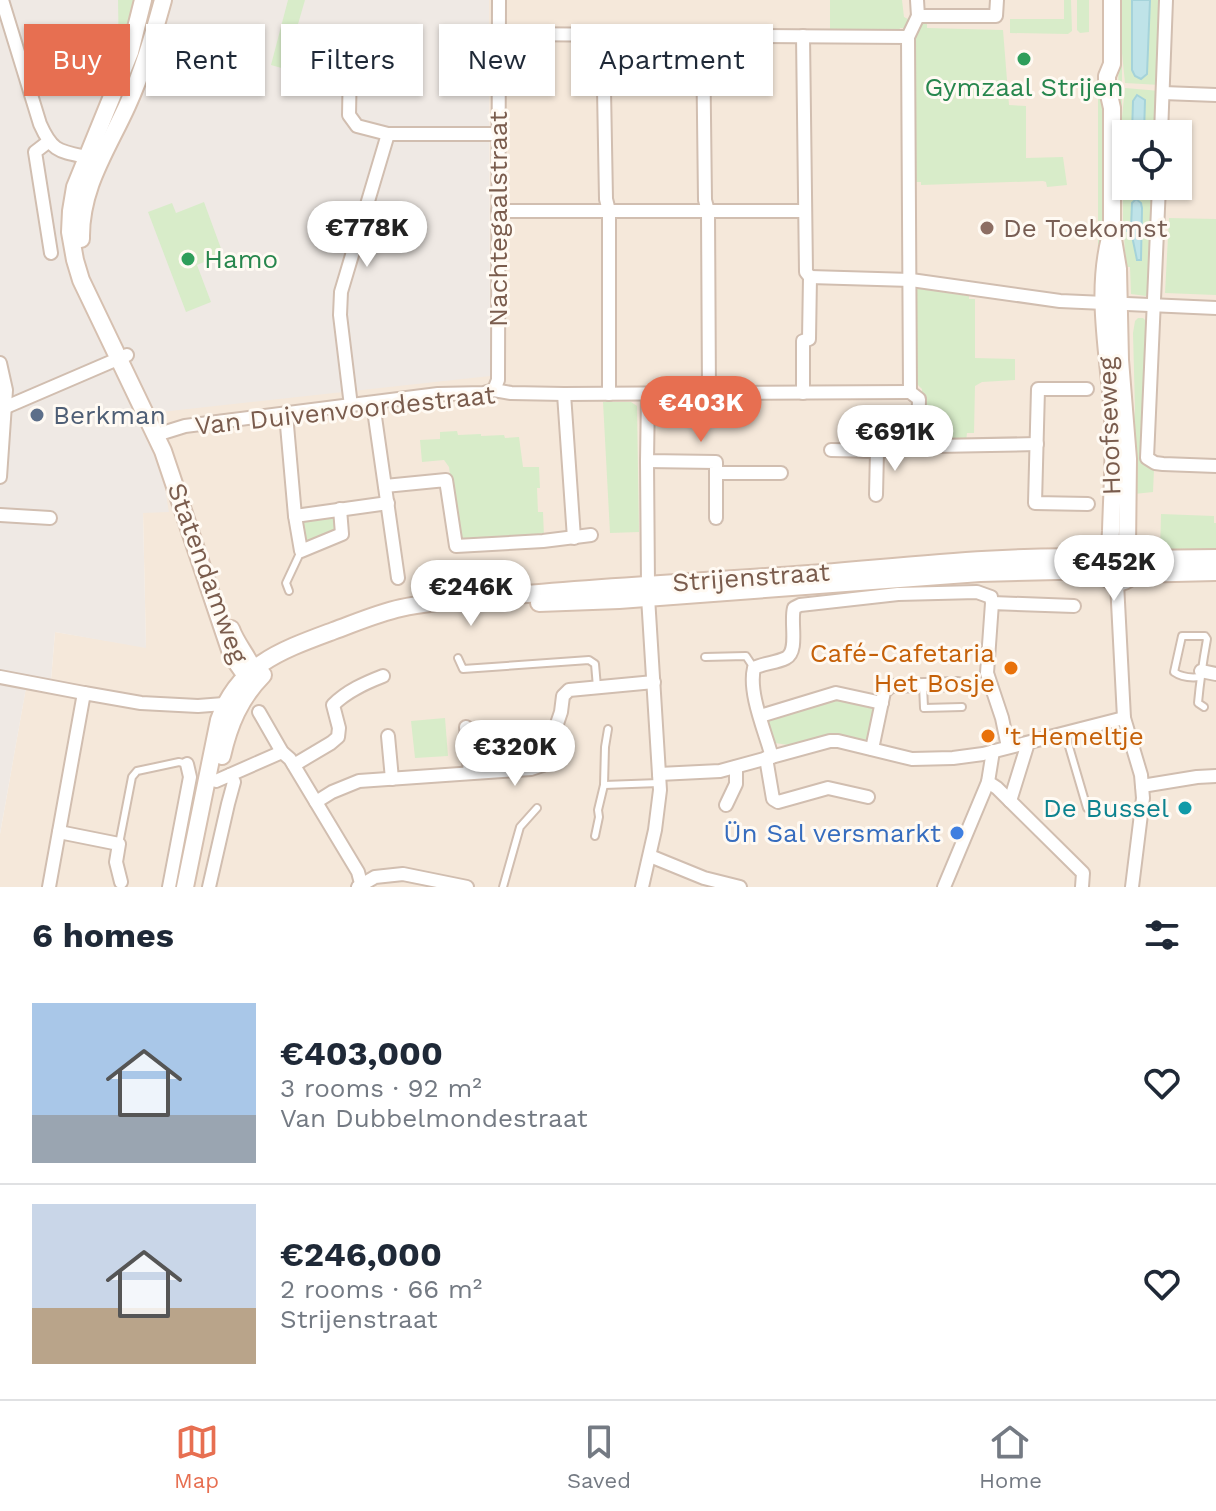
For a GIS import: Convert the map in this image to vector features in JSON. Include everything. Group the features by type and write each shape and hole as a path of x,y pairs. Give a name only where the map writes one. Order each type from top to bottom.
{"street":[{"path":"2,0 48,142 58,149 92,159"},
{"name":"Statendamweg","path":"143,0 130,52 92,159 82,216 82,246 89,276 123,358 160,434 232,656 252,675"},
{"name":"Statendamweg","path":"92,159 127,107 146,60 163,0"},
{"name":"Nachtegaalstraat","path":"499,0 499,24"},
{"path":"831,450 915,448 918,443 919,399 910,392 908,37 918,16 917,0"},
{"path":"918,16 996,16 997,0"},
{"name":"Hoofseweg","path":"1112,0 1112,64 1107,76 1112,108 1112,233 1106,255 1120,360 1132,560"},
{"path":"1162,120 1166,0"},
{"path":"773,36 908,37"},
{"path":"803,36 806,272 810,277 809,339 803,341 803,393"},
{"path":"1163,93 1216,95"},
{"path":"349,96 349,115 357,126 388,134 498,134"},
{"name":"Nachtegaalstraat","path":"494,390 498,380 498,96"},
{"path":"604,96 606,199 609,211 609,394"},
{"path":"704,96 709,394"},
{"path":"351,406 340,315 341,292 388,134"},
{"path":"48,142 35,152 51,253"},
{"path":"1158,200 1147,458 1163,464 1216,466"},
{"path":"498,211 805,211"},
{"path":"810,277 911,280 1060,301 1216,308"},
{"name":"Hoofseweg","path":"1103,559 1112,526 1113,422 1105,340 1111,304"},
{"path":"6,407 123,358"},
{"path":"0,363 6,390 0,477"},
{"path":"1087,389 1038,389 1035,503 1088,504"},
{"name":"Van Duivenvoordestraat","path":"160,434 185,426 438,394 494,390 564,394 910,392"},
{"path":"564,394 574,538"},
{"path":"642,887 659,804 648,591 648,394"},
{"path":"373,403 398,578"},
{"path":"286,414 301,551 342,534 340,509"},
{"path":"918,443 936,446 1037,444"},
{"path":"876,495 877,451"},
{"path":"647,461 716,462 716,518"},
{"path":"716,473 781,473"},
{"path":"385,486 446,480 456,546 591,535"},
{"path":"295,516 388,503"},
{"path":"0,515 50,518"},
{"path":"1132,560 1127,581 1117,583 1107,579 1103,559 1115,546 1132,560 1216,572"},
{"path":"1132,560 1216,558"},
{"name":"Strijenstraat","path":"252,675 296,644 402,608 443,610 648,591 980,573 1103,559"},
{"path":"1117,583 1124,718 1143,798 1132,887"},
{"path":"868,797 828,788 778,802 773,799 769,758 754,686 754,668 791,654 792,615 794,608 800,605 898,594 977,592 991,597 987,673 1008,747"},
{"path":"992,603 1074,606"},
{"path":"1200,674 1216,674"},
{"path":"185,887 224,704 252,675"},
{"path":"195,887 223,778 225,740 252,675"},
{"path":"294,765 338,737 333,705 365,683 383,676"},
{"path":"0,677 141,703 224,704"},
{"path":"316,802 359,781 531,769 543,765 561,712 563,696 569,690 654,682"},
{"path":"872,749 884,692 891,686 958,684"},
{"path":"49,887 84,693"},
{"path":"760,716 836,693 882,703"},
{"path":"259,712 358,872 360,886 375,877 403,874 467,887"},
{"path":"659,778 720,771 830,741 918,759 962,757 1124,718"},
{"path":"466,727 470,773"},
{"path":"388,736 392,779"},
{"path":"1010,801 1028,743"},
{"path":"944,887 988,782 993,751"},
{"path":"223,778 282,752"},
{"path":"169,887 190,777 187,764"},
{"path":"726,805 736,784 736,767"},
{"path":"1142,786 1214,776"},
{"path":"209,887 234,782 223,778"},
{"path":"988,782 1083,873 1082,887"},
{"path":"59,832 119,844 116,862 121,882"},
{"path":"650,856 704,878 740,887"}],"lane":[{"path":"289,591 286,583 301,551"},
{"path":"1200,674 1193,678 1174,672 1182,636 1205,636 1207,639 1198,703 1204,707"},
{"path":"705,657 746,656 754,668"},
{"path":"458,658 463,669 589,660 595,664 597,687"},
{"path":"923,685 924,708 962,707"},
{"path":"595,836 604,785 608,729"},
{"path":"1065,733 1087,808"},
{"path":"119,844 132,777 137,771 179,762 187,764"},
{"path":"604,785 659,778"},
{"path":"503,887 520,827 537,808"}],"shaded area":[{"path":"0,0 489,0 489,24 439,24 439,96 489,96 490,376 152,413 169,512 143,513 146,648 55,632 50,692 26,688 0,834"},
{"path":"489,0 1216,0 1216,887 0,887 0,834 26,687 50,692 55,632 146,647 143,512 168,512 152,412 490,375 489,96 555,96 555,24 489,24"}],"green space":[{"path":"118,0 136,0 129,24 118,24"},
{"path":"288,0 305,0 298,24 282,24"},
{"path":"830,0 902,0 904,17 916,23 927,20 927,28 1003,30 1009,105 1026,106 1026,158 1063,157 1067,185 1047,187 1043,181 921,185 921,182 915,182 916,28 830,32"},
{"path":"1064,0 1071,0 1072,31 1068,34 1010,33 1010,19 1064,19"},
{"path":"1077,0 1089,0 1089,32 1080,33 1077,30"},
{"path":"1118,0 1132,0 1132,70 1140,79 1147,74 1150,0 1163,0 1160,85 1125,83 1122,53 1122,117 1125,88 1160,91 1159,120 1144,120 1145,100 1137,96 1133,101 1132,120 1119,120"},
{"path":"281,27 281,68 271,65"},
{"path":"1104,88 1106,236 1098,267 1098,89"},
{"path":"1123,200 1155,200 1146,296 1131,294"},
{"name":"Hamo","path":"204,202 223,254 197,265 211,302 186,312 148,212 172,203 176,213"},
{"path":"1169,218 1216,219 1216,295 1165,293"},
{"path":"917,288 975,299 975,358 1015,359 1015,380 982,382 975,386 974,433 967,433 966,442 935,439 929,434 922,434 922,389 915,382"},
{"path":"1138,318 1148,323 1146,462 1154,469 1153,492 1134,494 1133,333"},
{"path":"603,402 631,402 637,406 639,532 610,533"},
{"path":"457,431 458,435 519,437 523,467 539,467 538,512 543,512 544,537 459,540 449,467 444,460 422,462 420,440 440,439 440,432"},
{"path":"1161,514 1214,516 1216,550 1160,553"},
{"path":"337,516 338,532 305,541 303,520"},
{"path":"840,698 872,706 872,724 865,741 827,735 788,745 775,743 768,721 771,717"},
{"path":"445,718 448,756 415,758 411,721"}],"water":[{"path":"1132,0 1150,0 1147,74 1141,79 1132,70"},
{"path":"1137,95 1145,100 1144,120 1132,120 1133,101"},
{"path":"1137,200 1142,208 1141,260 1137,260 1131,231 1127,231 1131,228 1132,203"}],"place":[{"name":"Gymzaal Strijen","path":"1024,59"},
{"name":"De Toekomst","path":"987,228"},
{"name":"Hamo","path":"188,259"},
{"name":"Berkman","path":"37,415"},
{"name":"Café-Cafetaria Het Bosje","path":"1011,668"},
{"name":"'t Hemeltje","path":"988,736"},
{"name":"De Bussel","path":"1185,808"},
{"name":"Ün Sal versmarkt","path":"957,833"}]}
